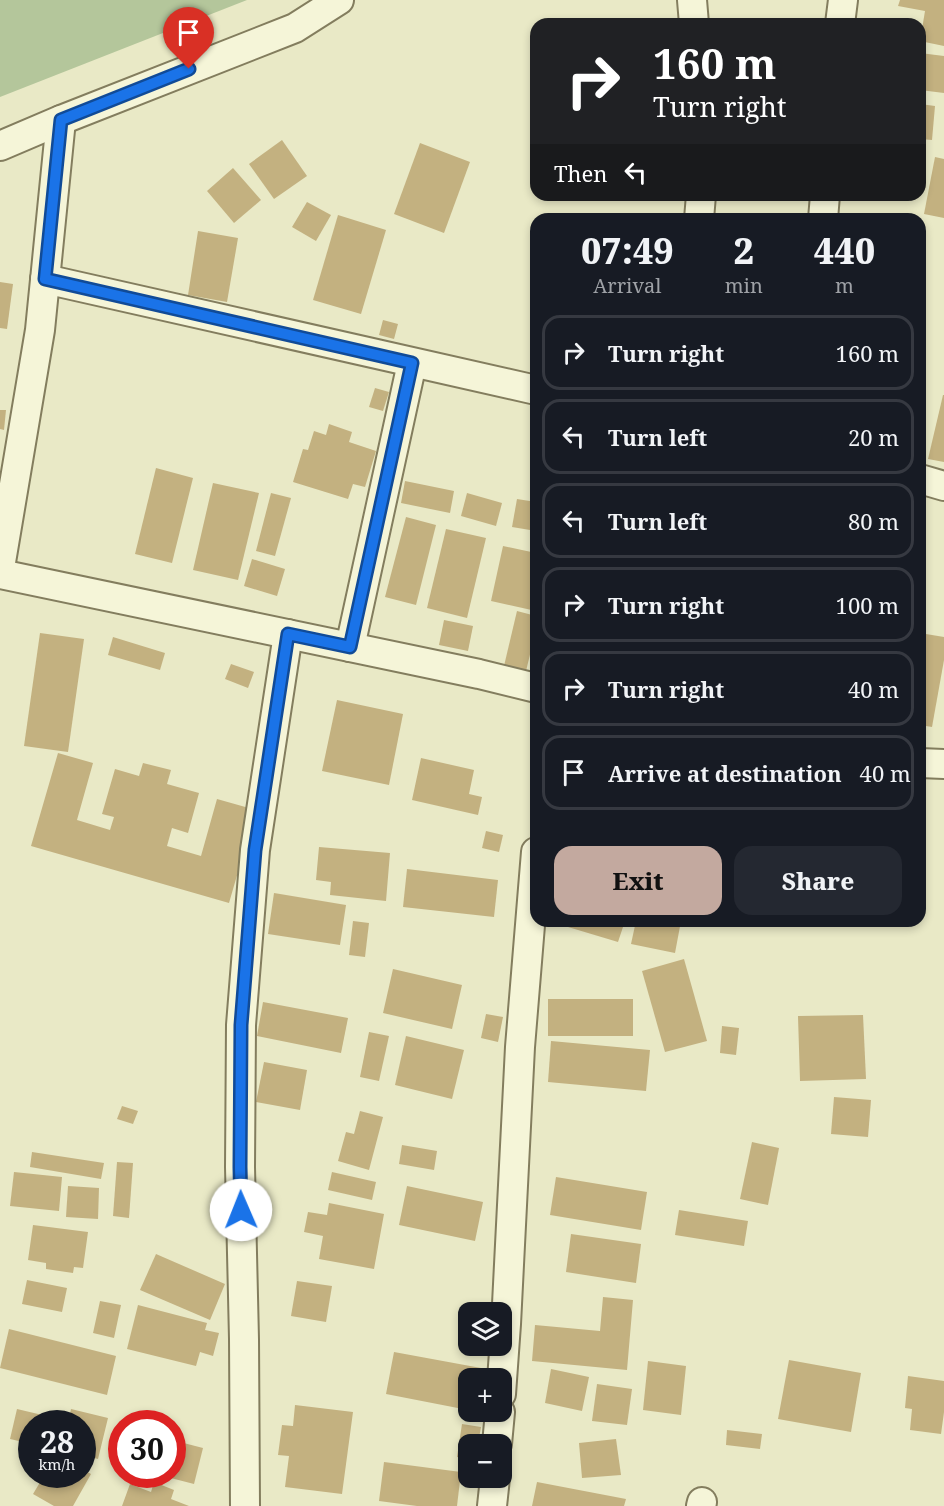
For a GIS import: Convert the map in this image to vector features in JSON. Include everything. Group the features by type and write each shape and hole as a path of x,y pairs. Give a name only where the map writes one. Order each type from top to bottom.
{"street":[{"path":"0,146 295,28 339,0"},
{"path":"692,0 694,18"},
{"path":"841,18 843,0"},
{"path":"0,568 40,330 61,120"},
{"path":"45,279 530,389"},
{"path":"350,647 412,363"},
{"path":"926,481 944,486"},
{"path":"0,574 530,687"},
{"path":"245,1506 240,1167 241,1025 255,850 288,634"},
{"path":"926,764 944,764"},
{"path":"503,1368 520,1047 530,925"},
{"path":"492,1506 494,1488"}],"green space":[{"path":"0,0 247,0 0,97"}],"building":[{"path":"900,0 944,0 944,46 926,42 925,11 898,6"},
{"path":"926,54 944,56 944,93 926,91"},
{"path":"926,105 935,106 932,140 926,140"},
{"path":"282,140 307,176 274,199 249,164"},
{"path":"420,143 470,162 444,233 394,214"},
{"path":"935,157 944,159 944,218 924,213"},
{"path":"233,168 261,200 234,223 207,191"},
{"path":"307,202 331,215 316,241 292,227"},
{"path":"338,215 386,230 361,314 313,300"},
{"path":"198,231 238,238 227,302 188,295"},
{"path":"0,282 13,284 7,329 0,328"},
{"path":"383,320 398,324 394,339 379,335"},
{"path":"375,388 389,392 383,411 369,407"},
{"path":"944,395 944,462 928,459"},
{"path":"0,410 6,410 4,430 0,429"},
{"path":"329,424 352,432 349,442 376,451 365,487 353,484 348,499 293,482 303,449 308,450 314,431 326,435"},
{"path":"156,468 193,478 172,563 135,554"},
{"path":"405,481 454,491 450,513 401,503"},
{"path":"213,483 259,493 238,580 193,570"},
{"path":"271,493 291,498 275,556 256,551"},
{"path":"467,493 502,503 496,526 461,516"},
{"path":"517,499 530,501 530,530 512,527"},
{"path":"406,517 436,525 416,605 385,597"},
{"path":"446,529 486,538 467,618 427,608"},
{"path":"503,546 530,552 530,610 491,601"},
{"path":"252,559 285,569 277,596 244,586"},
{"path":"517,611 530,614 530,655 526,671 504,666"},
{"path":"444,620 473,626 468,651 439,645"},
{"path":"40,633 84,639 68,752 24,746"},
{"path":"926,634 944,637 944,660 932,727 926,726"},
{"path":"113,637 165,653 160,670 108,655"},
{"path":"231,664 254,672 248,688 225,679"},
{"path":"337,700 403,714 389,785 322,771"},
{"path":"58,753 93,763 77,820 110,830 114,817 102,814 115,769 139,776 143,763 171,770 167,784 199,793 188,833 172,828 167,846 201,856 217,799 256,810 229,903 31,846"},
{"path":"421,758 474,770 469,794 482,797 478,815 412,800"},
{"path":"486,831 503,835 499,852 482,848"},
{"path":"319,847 390,853 386,901 330,895 331,882 316,880"},
{"path":"407,869 498,880 494,917 403,907"},
{"path":"274,893 346,905 340,945 268,934"},
{"path":"353,921 369,923 365,957 349,955"},
{"path":"568,927 623,927 618,942"},
{"path":"635,927 680,927 675,953 631,944"},
{"path":"684,959 707,1041 665,1052 642,971"},
{"path":"393,969 462,985 452,1029 383,1013"},
{"path":"548,999 633,999 633,1036 548,1036"},
{"path":"263,1002 348,1018 341,1053 257,1036"},
{"path":"486,1014 503,1017 498,1042 481,1038"},
{"path":"863,1015 866,1079 800,1081 798,1016"},
{"path":"722,1026 739,1028 736,1055 720,1053"},
{"path":"369,1032 389,1036 379,1081 360,1077"},
{"path":"406,1036 464,1050 452,1099 395,1085"},
{"path":"551,1041 650,1050 646,1091 548,1082"},
{"path":"264,1062 307,1070 300,1110 256,1102"},
{"path":"834,1097 871,1100 868,1137 831,1134"},
{"path":"122,1106 138,1111 133,1124 117,1119"},
{"path":"360,1111 383,1117 369,1170 338,1161 346,1132 354,1134"},
{"path":"752,1142 779,1148 768,1205 740,1199"},
{"path":"402,1145 437,1151 434,1170 399,1164"},
{"path":"32,1152 104,1163 101,1179 30,1167"},
{"path":"117,1162 133,1163 129,1218 113,1216"},
{"path":"14,1172 62,1177 59,1211 10,1206"},
{"path":"332,1172 376,1182 372,1200 328,1190"},
{"path":"556,1177 647,1192 641,1230 550,1215"},
{"path":"68,1186 99,1188 98,1219 66,1217"},
{"path":"407,1186 483,1202 475,1241 399,1225"},
{"path":"329,1203 384,1214 374,1269 319,1259 323,1236 304,1232 308,1212 327,1215"},
{"path":"679,1210 748,1221 744,1246 675,1235"},
{"path":"33,1225 88,1232 83,1268 74,1267 73,1273 46,1269 46,1263 28,1260"},
{"path":"571,1234 641,1244 636,1283 566,1272"},
{"path":"156,1254 225,1284 210,1320 140,1290"},
{"path":"27,1280 67,1288 62,1312 22,1304"},
{"path":"297,1281 332,1286 326,1322 291,1316"},
{"path":"603,1297 633,1300 627,1370 532,1361 535,1325 600,1331"},
{"path":"100,1301 121,1305 114,1338 93,1333"},
{"path":"138,1305 207,1323 205,1330 219,1333 213,1356 200,1352 196,1366 127,1349"},
{"path":"9,1329 116,1356 107,1395 0,1368"},
{"path":"394,1352 481,1368 458,1368 458,1408 386,1394"},
{"path":"789,1360 861,1373 851,1432 778,1419"},
{"path":"648,1361 686,1366 681,1415 643,1410"},
{"path":"551,1369 589,1377 582,1411 545,1403"},
{"path":"908,1376 944,1381 941,1434 910,1430 912,1409 905,1408"},
{"path":"597,1384 632,1389 627,1425 592,1421"},
{"path":"295,1405 353,1412 342,1494 285,1487 289,1456 278,1455 282,1425 293,1426"},
{"path":"17,1409 21,1410 18,1410 18,1441 10,1439"},
{"path":"96,1415 108,1418 98,1459 96,1458"},
{"path":"462,1424 481,1427 480,1434 460,1434"},
{"path":"727,1430 762,1434 760,1449 726,1445"},
{"path":"616,1439 621,1475 582,1478 579,1443"},
{"path":"186,1444 203,1448 194,1484 186,1482"},
{"path":"384,1462 458,1472 457,1506 417,1506 379,1501"},
{"path":"537,1482 626,1499 624,1506 532,1506"},
{"path":"37,1488 83,1488 73,1506 54,1506 33,1494"},
{"path":"129,1488 140,1488 151,1492 152,1488 169,1488 174,1490 171,1499 189,1506 122,1506"}],"route":[{"path":"189,69 61,120 45,279 412,363 350,647 288,634 255,850 241,1025 241,1210"}]}
